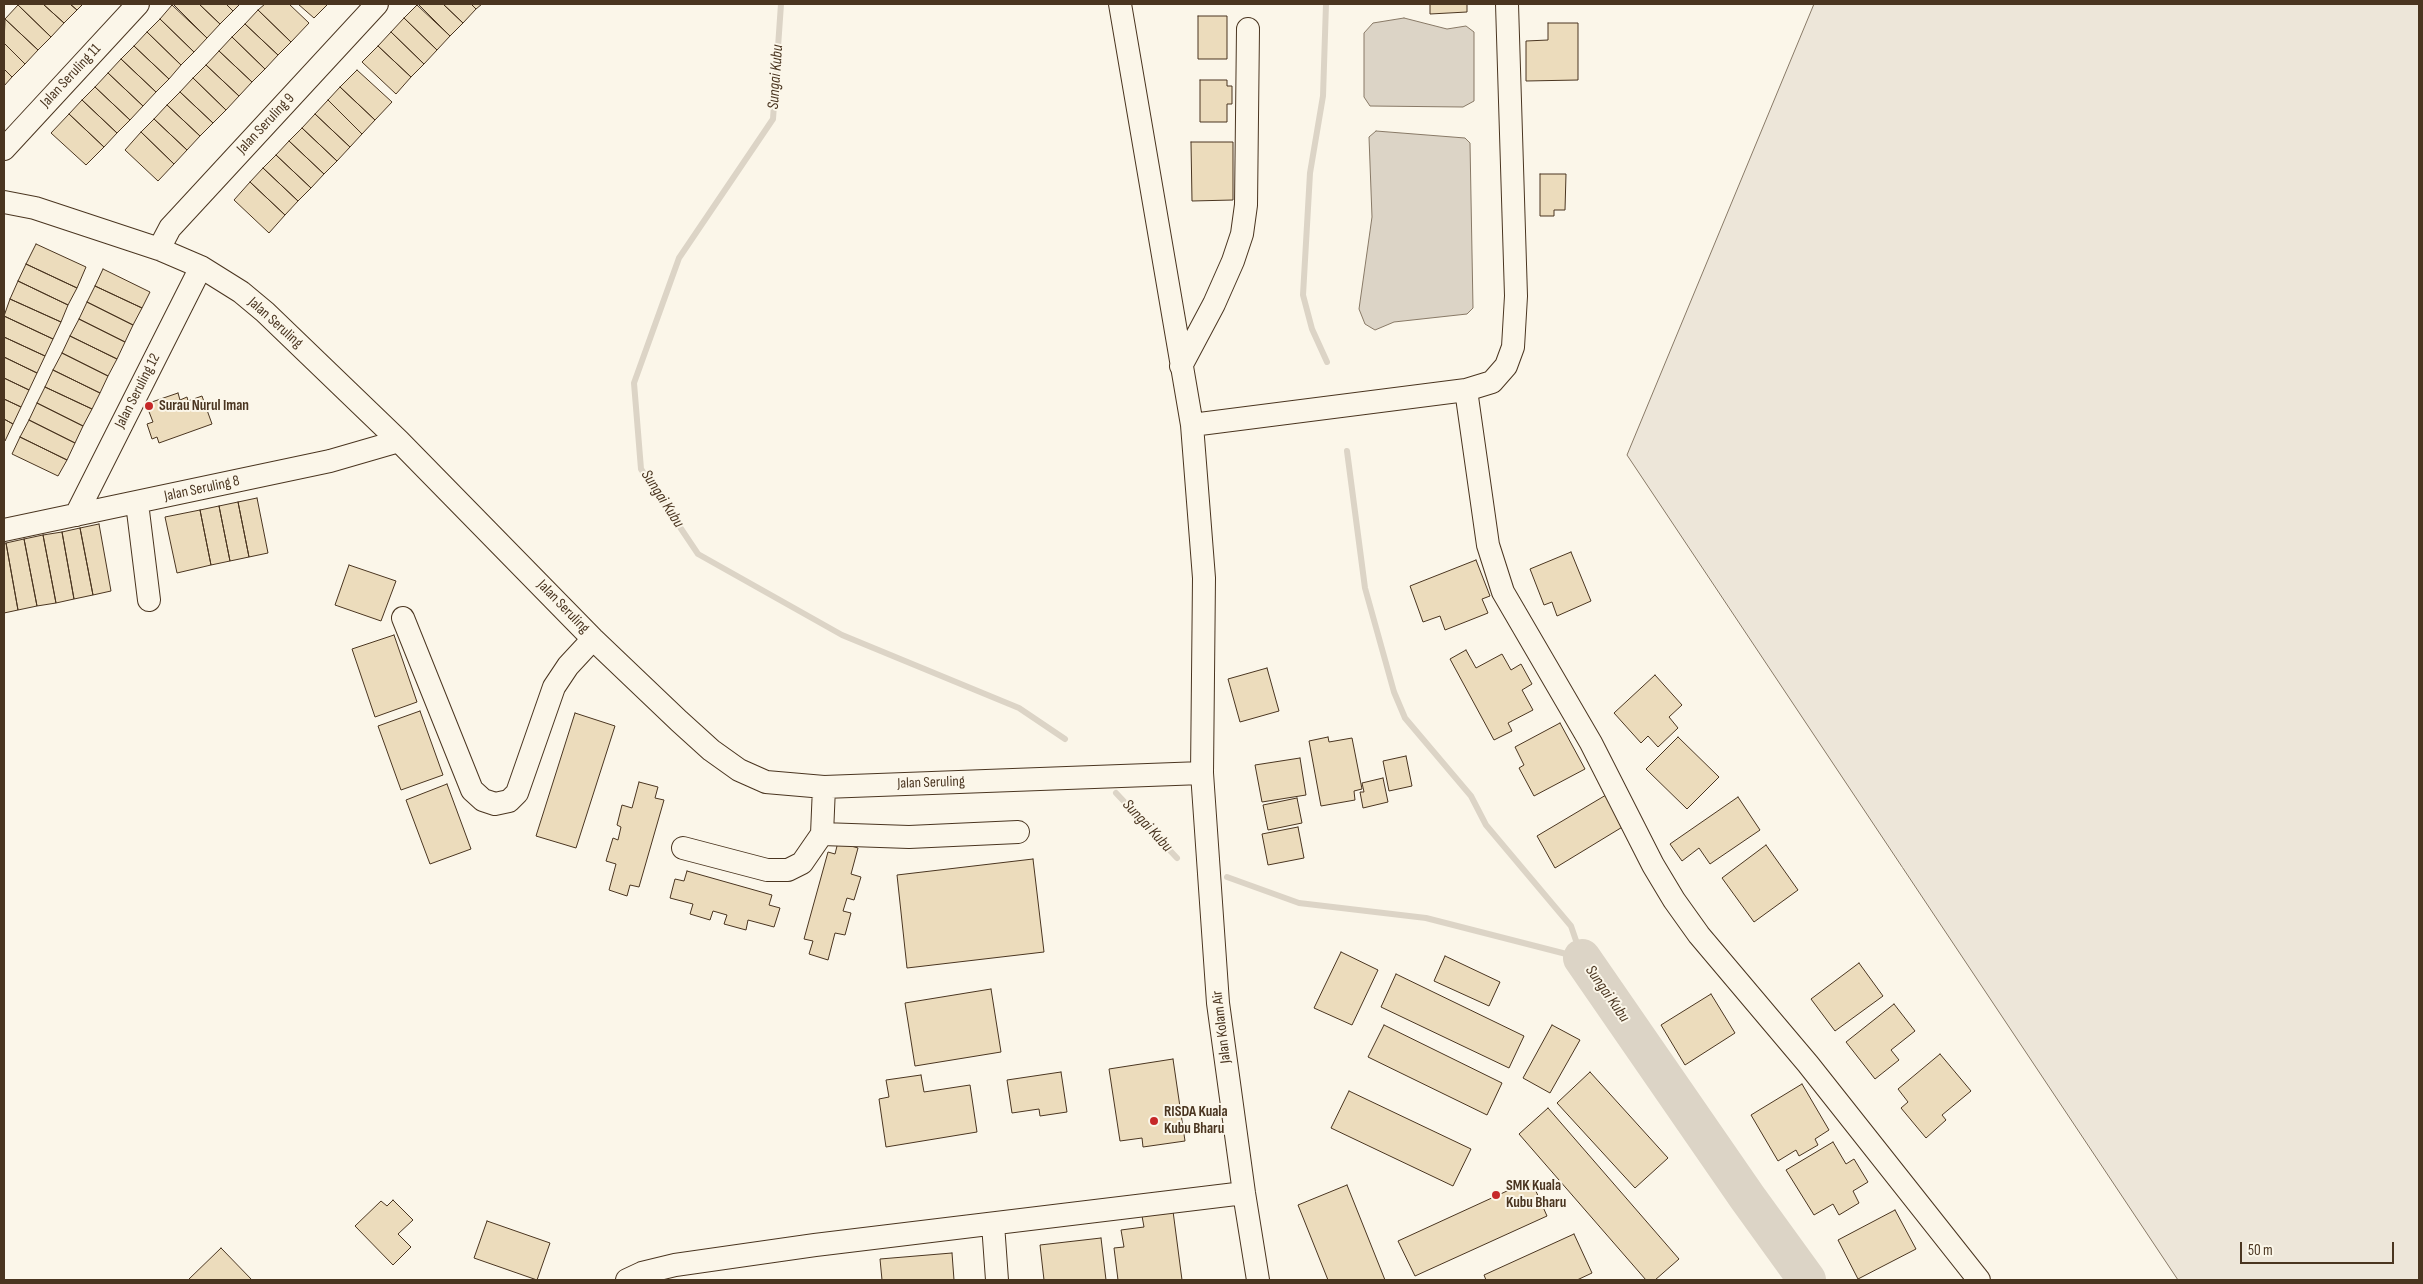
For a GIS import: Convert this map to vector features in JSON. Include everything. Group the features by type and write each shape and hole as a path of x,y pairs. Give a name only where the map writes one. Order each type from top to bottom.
{"street":[{"name":"Jalan Seruling 11","path":"4,149 138,4"},
{"name":"Jalan Seruling 9","path":"159,248 176,222 377,4"},
{"name":"Jalan Kolam Air","path":"1120,4 1192,425 1204,578 1202,773 1218,1003 1258,1280"},
{"path":"1192,425 1466,390 1492,382 1506,366 1513,347 1516,296 1507,4"},
{"path":"1181,366 1214,304 1233,261 1242,234 1246,205 1248,29"},
{"name":"Jalan Seruling","path":"4,202 35,208 159,248 201,268 241,292 266,312 399,441 594,639 685,727 711,750 739,770 766,782 824,788 1202,773"},
{"name":"Jalan Seruling 12","path":"76,515 201,268"},
{"path":"1466,390 1488,545 1504,592 1590,743 1653,865 1674,900 1699,935 1808,1064 1979,1280"},
{"name":"Jalan Seruling 8","path":"4,530 137,503 330,460 399,441"},
{"path":"137,503 149,600"},
{"path":"402,618 472,790 483,800 495,804 509,801 517,793 554,687 568,666 594,639"},
{"path":"683,848 767,870 788,870 802,863 822,834 824,788"},
{"path":"822,834 909,837 1018,832"},
{"path":"627,1280 642,1273 675,1265 815,1245 1244,1193"},
{"path":"993,1224 997,1280"}],"shaded area":[{"path":"1814,4 2419,4 2419,1280 2178,1280 1627,455"},
{"path":"1404,18 1447,29 1466,26 1474,32 1474,101 1463,107 1370,106 1364,97 1364,33 1373,23"},
{"path":"1376,131 1465,138 1470,143 1473,308 1467,314 1394,322 1375,330 1365,324 1359,309 1372,217 1369,137"}],"building":[{"path":"19,4 43,4 64,23 51,37"},
{"path":"43,4 70,4 77,10 64,23"},
{"path":"70,4 83,4 77,10"},
{"path":"173,4 199,4 220,24 207,38"},
{"path":"199,4 226,4 233,11 220,24"},
{"path":"226,4 240,4 233,11"},
{"path":"265,4 289,4 309,23 291,42 258,10"},
{"path":"298,4 328,4 314,18"},
{"path":"418,4 443,4 463,23 450,36"},
{"path":"443,4 471,4 476,9 463,23"},
{"path":"471,4 482,4 476,9"},
{"path":"1430,4 1467,4 1467,12 1430,14"},
{"path":"18,5 51,37 38,50 5,19"},
{"path":"172,5 207,38 194,52 160,19"},
{"path":"417,5 450,36 437,50 404,18"},
{"path":"258,10 291,42 278,55 245,24"},
{"path":"1198,16 1227,16 1227,59 1198,59"},
{"path":"404,18 437,50 424,64 391,32"},
{"path":"5,19 38,50 25,64 4,43"},
{"path":"160,19 194,52 181,65 147,32"},
{"path":"1548,23 1578,23 1578,80 1526,81 1526,41 1548,40"},
{"path":"245,24 278,55 265,69 232,37"},
{"path":"147,32 181,65 169,79 134,46"},
{"path":"391,32 424,64 411,77 378,46"},
{"path":"232,37 265,69 252,82 219,51"},
{"path":"4,43 25,64 12,77 4,69"},
{"path":"134,46 169,79 156,92 121,59"},
{"path":"378,46 411,77 396,94 362,62"},
{"path":"219,51 252,82 239,96 206,65"},
{"path":"121,59 156,92 143,106 108,73"},
{"path":"206,65 239,96 226,110 193,78"},
{"path":"4,69 12,77 4,86"},
{"path":"357,70 392,102 375,120 340,87"},
{"path":"108,73 143,106 130,120 95,87"},
{"path":"193,78 226,110 213,123 180,92"},
{"path":"1200,80 1227,80 1227,86 1232,86 1232,104 1227,104 1227,122 1200,122"},
{"path":"95,87 130,120 117,133 82,100"},
{"path":"340,87 375,120 362,134 328,100"},
{"path":"180,92 213,123 200,136 167,105"},
{"path":"82,100 117,133 104,147 69,114"},
{"path":"328,100 362,134 350,147 315,114"},
{"path":"167,105 200,136 187,150 154,119"},
{"path":"69,114 104,147 86,165 51,133"},
{"path":"315,114 350,147 337,161 302,128"},
{"path":"154,119 187,150 174,164 141,132"},
{"path":"302,128 337,161 324,174 289,141"},
{"path":"141,132 174,164 158,181 125,150"},
{"path":"289,141 324,174 311,188 276,155"},
{"path":"1191,142 1233,142 1233,200 1192,201"},
{"path":"276,155 311,188 298,201 263,168"},
{"path":"263,168 298,201 285,215 250,182"},
{"path":"1540,174 1566,174 1565,210 1554,210 1554,216 1540,216"},
{"path":"250,182 285,215 269,233 234,200"},
{"path":"36,244 86,267 77,288 26,264"},
{"path":"26,264 77,288 68,305 18,281"},
{"path":"103,269 150,292 142,308 95,286"},
{"path":"18,281 68,305 61,322 10,299"},
{"path":"95,286 142,308 133,325 87,302"},
{"path":"10,299 61,322 53,339 4,316"},
{"path":"87,302 133,325 125,342 79,319"},
{"path":"4,316 53,339 45,356 4,337"},
{"path":"79,319 125,342 117,359 70,336"},
{"path":"70,336 117,359 108,376 62,353"},
{"path":"4,337 45,356 37,373 4,357"},
{"path":"62,353 108,376 100,393 53,370"},
{"path":"4,357 37,373 29,390 4,378"},
{"path":"53,370 100,393 92,409 45,387"},
{"path":"4,378 29,390 21,407 4,399"},
{"path":"45,387 92,409 83,426 37,403"},
{"path":"178,393 180,400 187,397 188,401 202,396 212,424 159,443 157,437 152,439 147,424 153,422 146,404"},
{"path":"4,399 21,407 13,424 4,419"},
{"path":"37,403 83,426 75,443 29,420"},
{"path":"4,419 13,424 5,441 4,440"},
{"path":"29,420 75,443 67,460 20,437"},
{"path":"20,437 67,460 58,476 12,454"},
{"path":"257,498 268,553 249,557 238,502"},
{"path":"238,502 249,557 230,561 219,506"},
{"path":"219,506 230,561 211,565 200,510"},
{"path":"200,510 211,565 177,573 165,517"},
{"path":"99,524 111,591 93,595 80,528"},
{"path":"80,528 93,595 74,599 62,532"},
{"path":"62,532 74,599 56,603 43,535"},
{"path":"43,535 56,603 37,606 24,539"},
{"path":"24,539 37,606 18,610 6,543"},
{"path":"4,543 6,543 18,610 4,613"},
{"path":"1571,552 1591,601 1557,616 1552,602 1544,605 1530,569"},
{"path":"1476,560 1490,596 1482,599 1488,613 1445,630 1440,616 1423,622 1410,586"},
{"path":"349,565 396,581 381,621 335,605"},
{"path":"394,635 417,702 375,717 352,649"},
{"path":"1466,650 1476,668 1502,654 1511,670 1521,664 1532,684 1522,690 1533,710 1508,723 1512,731 1494,740 1450,659"},
{"path":"1267,668 1279,711 1240,722 1228,679"},
{"path":"1655,675 1682,705 1669,717 1678,728 1658,747 1648,736 1641,743 1614,713"},
{"path":"420,711 443,775 401,790 378,726"},
{"path":"575,713 615,726 576,848 536,836"},
{"path":"1560,723 1585,769 1534,796 1519,768 1524,765 1515,747"},
{"path":"1328,737 1329,742 1352,738 1362,789 1354,791 1355,800 1321,806 1309,741"},
{"path":"1678,737 1719,777 1687,809 1646,769"},
{"path":"1406,756 1412,786 1389,791 1383,761"},
{"path":"1300,758 1306,795 1262,802 1255,765"},
{"path":"1383,778 1388,802 1363,808 1360,792 1364,792 1362,783"},
{"path":"639,782 658,787 655,798 664,800 639,887 630,885 627,896 609,890 616,864 606,861 613,838 618,840 621,827 617,825 622,805 632,808"},
{"path":"447,784 471,849 430,864 406,800"},
{"path":"1606,795 1624,826 1555,868 1537,836"},
{"path":"1738,797 1760,830 1710,864 1699,848 1682,861 1670,844"},
{"path":"1297,798 1302,823 1268,830 1263,805"},
{"path":"1298,827 1304,858 1268,865 1262,834"},
{"path":"838,842 858,848 851,874 861,877 854,900 847,898 843,911 851,913 845,935 835,933 828,960 809,954 813,941 804,939 828,852 835,854"},
{"path":"1766,845 1798,890 1754,922 1722,878"},
{"path":"1033,859 1044,952 907,968 897,875"},
{"path":"687,871 772,895 769,905 780,908 774,927 748,920 746,930 724,924 727,915 713,911 710,920 690,914 693,904 670,898 675,879 684,881"},
{"path":"1341,952 1378,970 1352,1025 1314,1008"},
{"path":"1445,956 1500,982 1489,1006 1434,981"},
{"path":"1859,963 1883,996 1835,1031 1811,999"},
{"path":"1396,974 1524,1036 1509,1068 1381,1007"},
{"path":"991,989 1001,1052 915,1066 905,1003"},
{"path":"1711,994 1735,1033 1685,1065 1661,1025"},
{"path":"1894,1004 1915,1031 1891,1050 1899,1060 1875,1079 1846,1042"},
{"path":"1384,1025 1502,1083 1487,1115 1368,1057"},
{"path":"1552,1025 1580,1040 1550,1093 1523,1078"},
{"path":"1940,1054 1971,1091 1942,1115 1946,1120 1926,1138 1901,1108 1908,1102 1898,1089"},
{"path":"1173,1059 1185,1141 1143,1147 1142,1138 1120,1141 1109,1069"},
{"path":"1061,1072 1067,1112 1040,1116 1039,1109 1012,1113 1007,1080"},
{"path":"1590,1072 1668,1158 1635,1188 1557,1103"},
{"path":"921,1075 924,1092 970,1085 977,1132 886,1147 879,1099 889,1097 886,1080"},
{"path":"1802,1084 1829,1130 1815,1139 1818,1145 1799,1156 1796,1150 1778,1161 1751,1115"},
{"path":"1349,1091 1471,1149 1453,1186 1331,1128"},
{"path":"1548,1108 1679,1259 1655,1280 1646,1280 1519,1134"},
{"path":"1833,1142 1846,1164 1854,1159 1868,1182 1853,1191 1859,1203 1839,1215 1833,1204 1814,1215 1786,1170"},
{"path":"1531,1180 1547,1216 1415,1276 1398,1241"},
{"path":"1347,1185 1385,1280 1328,1280 1298,1205"},
{"path":"393,1200 413,1220 398,1234 411,1247 393,1265 355,1226 381,1201 387,1206"},
{"path":"1895,1210 1916,1249 1858,1279 1838,1240"},
{"path":"1173,1211 1182,1280 1118,1280 1114,1248 1124,1247 1121,1230 1144,1227 1142,1216"},
{"path":"487,1221 550,1243 537,1280 474,1258"},
{"path":"1574,1234 1592,1273 1577,1280 1486,1280 1484,1275"},
{"path":"1101,1238 1106,1280 1044,1280 1040,1245"},
{"path":"221,1248 252,1280 188,1280"},
{"path":"952,1253 954,1280 882,1280 880,1259"}],"waterway":[{"name":"Sungai Kubu","path":"781,4 773,119 679,258 634,383 641,469 698,554 842,635 1019,708 1065,739"},
{"path":"1326,4 1323,96 1310,173 1303,295 1312,329 1327,362"},
{"path":"1347,451 1365,588 1394,692 1405,718 1471,796 1486,825 1571,926 1582,958"},
{"name":"Sungai Kubu","path":"1116,793 1177,858"},
{"name":"Sungai Kubu","path":"1227,877 1299,903 1426,918 1582,958"},
{"name":"Sungai Kubu","path":"1582,958 1747,1197 1807,1280"}],"place":[{"name":"Surau Nurul Iman","path":"149,406"},
{"name":"RISDA Kuala Kubu Bharu","path":"1154,1121"},
{"name":"SMK Kuala Kubu Bharu","path":"1496,1195"}]}
